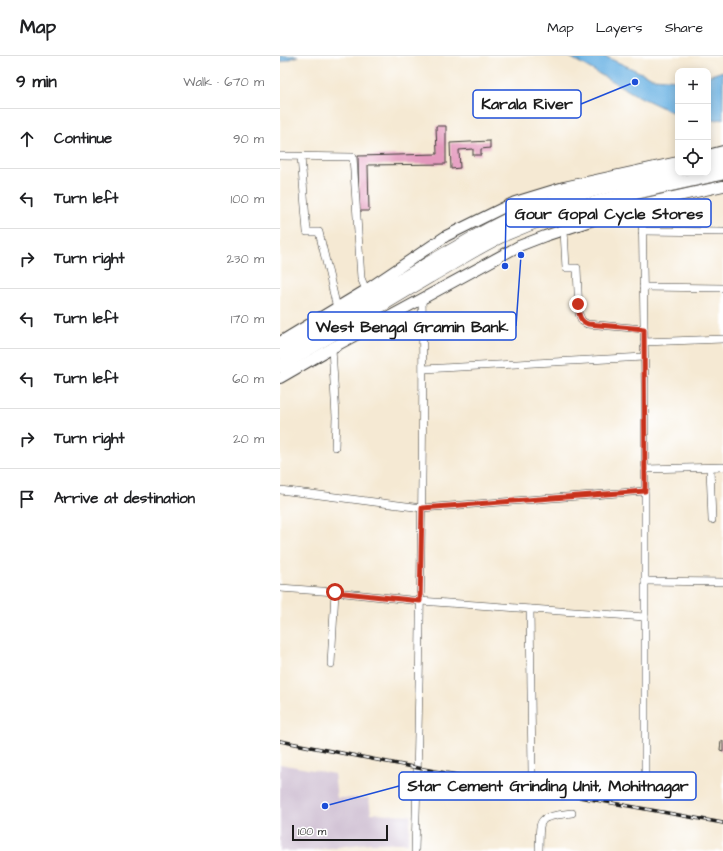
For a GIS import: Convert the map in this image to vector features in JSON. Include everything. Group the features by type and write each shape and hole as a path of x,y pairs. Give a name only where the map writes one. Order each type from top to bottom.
{"highway":[{"path":"711,163 723,161"},
{"path":"280,366 501,223 527,211 596,189 675,172"},
{"path":"280,352 438,263 543,219 579,207 723,173"}],"street":[{"path":"711,154 723,151"},
{"path":"280,156 353,157 361,278 366,290"},
{"path":"301,157 307,232 319,232 337,308"},
{"path":"280,342 366,290 428,248 464,226 515,202 564,187 675,163"},
{"path":"280,378 422,299 449,280 519,246 642,204 723,186"},
{"path":"642,204 645,469 645,772"},
{"path":"564,230 566,268 576,268 579,314 582,321 588,324 644,329"},
{"path":"642,231 723,232"},
{"path":"428,248 438,263"},
{"path":"643,287 723,288"},
{"path":"415,851 418,768 424,369 422,299"},
{"path":"644,342 723,339"},
{"path":"332,348 336,417 335,448"},
{"path":"424,369 644,357"},
{"path":"645,469 723,467"},
{"path":"710,468 712,520"},
{"path":"280,490 422,508 645,491"},
{"path":"645,581 723,582"},
{"path":"280,588 420,601 645,617"},
{"path":"331,664 335,592"},
{"path":"530,609 532,774"},
{"path":"539,851 540,826 542,820 548,816 572,813"}],"shaded area":[{"path":"280,764 334,774 337,798 369,798 371,813 411,815 408,843 370,843 312,851 280,851"}],"water":[{"path":"280,56 298,56 280,63"},
{"path":"568,56 604,56 653,78 675,80 675,114 636,95"},
{"path":"723,71 723,119 711,121 711,75"}],"building":[{"path":"436,126 446,126 446,164 368,165 369,211 359,211 358,156 437,154"},
{"path":"490,141 490,148 481,149 481,155 473,155 473,149 459,150 460,168 451,169 450,143"},
{"path":"721,741 723,741 723,751 720,750"}],"railway":[{"path":"280,741 418,768 723,823"}],"place":[{"name":"Karala River","path":"635,82"},
{"name":"West Bengal Gramin Bank","path":"521,255"},
{"name":"Gour Gopal Cycle Stores","path":"505,266"},
{"name":"Star Cement Grinding Unit, Mohitnagar","path":"325,806"}],"route":[{"path":"335,592 420,601 422,508 645,491 644,329 588,324 580,318 578,304"}]}
